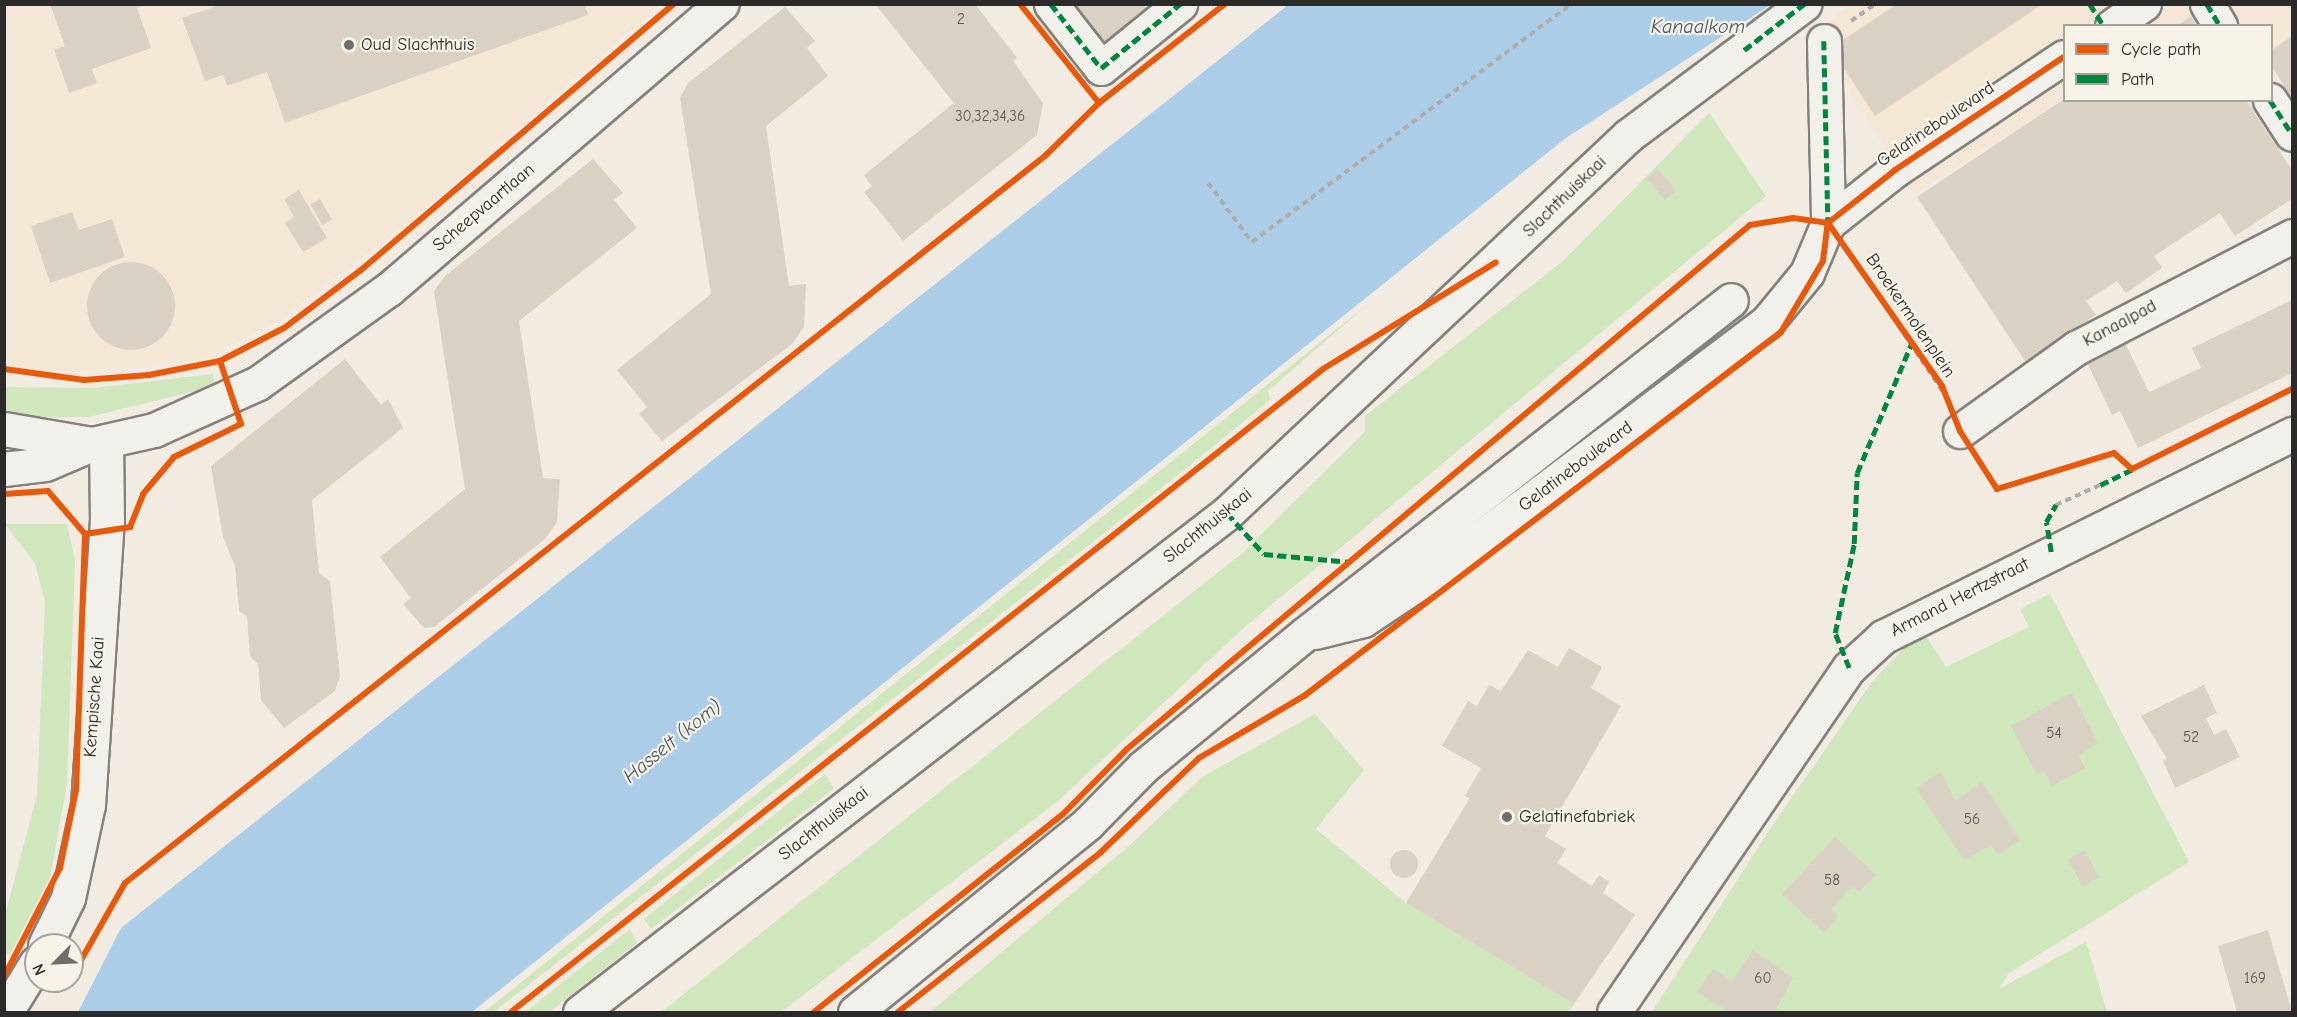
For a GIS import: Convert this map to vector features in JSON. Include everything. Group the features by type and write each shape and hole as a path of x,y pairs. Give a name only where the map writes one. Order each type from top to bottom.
{"street":[{"name":"Scheepvaartlaan","path":"99,442 154,430 234,397 389,290 722,4"},
{"path":"1051,4 1101,68 1180,4"},
{"name":"Slachthuiskaai","path":"580,1012 1227,513 1629,135 1804,4"},
{"path":"2115,24 2144,4"},
{"path":"2206,4 2219,24"},
{"path":"1824,40 1828,223"},
{"name":"Gelatineboulevard","path":"1305,634 1363,620 1436,572 1766,323 1807,273 1828,223 1895,170 2063,58"},
{"path":"2271,102 2292,134"},
{"name":"Kanaalpad","path":"1960,431 2076,348 2292,236"},
{"path":"855,1012 1088,823 1143,767 1305,634 1731,300"},
{"path":"4,429 99,442"},
{"name":"Armand Hertzstraat","path":"1614,1012 1849,668 1883,637 2292,434"},
{"path":"4,469 45,464 99,442"},
{"name":"Kempische Kaai","path":"51,933 68,897 88,805 107,521 99,442"},
{"path":"6,1012 24,983"}],"path":[{"path":"1208,183 1252,242 1571,4"},
{"path":"2056,505 2100,485"}],"shaded area":[{"path":"4,5 660,5 393,235 273,325 200,360 71,372 5,366"},
{"path":"1851,5 2292,5 2292,48 2273,61 2273,24 2197,24 2191,16 2178,24 2063,24 2063,99 1915,194 1811,33"}],"green space":[{"path":"1709,113 1766,196 1247,625 1058,801 781,1012 661,1012 1240,555 1365,432 1365,416 1563,261"},
{"path":"1368,304 1268,391 1270,400 1173,479 494,1012 484,1012"},
{"path":"213,374 215,386 89,417 4,417 4,387 94,388"},
{"path":"5,524 67,524 75,560 67,784 50,877 10,954 5,952 5,915 37,795 45,602 35,563"},
{"path":"2050,594 2189,862 2009,973 1999,989 2086,942 2107,1012 1652,1012 1772,826 1872,682 1905,647 1926,636 1946,667 2029,627 2020,609"},
{"path":"1315,714 1364,770 1316,829 1406,903 1574,1004 1568,1012 930,1012 1128,847 1202,777"},
{"path":"825,774 834,789 651,929 644,919"},
{"path":"630,929 637,943 549,1012 525,1012"}],"water":[{"path":"1288,5 1770,5 1566,138 472,1012 78,1012 121,928"}],"building":[{"path":"50,4 147,4 137,8 151,48 92,69 97,83 69,93 54,50 65,46"},
{"name":"Oud Slachthuis","path":"222,4 585,4 588,15 285,123 267,72 227,86 223,75 205,81 182,18"},
{"path":"875,4 975,4 1017,58 1013,61 1043,103 1037,135 903,241 864,192 872,186 864,175 954,103"},
{"path":"1061,4 1143,4 1149,12 1099,52"},
{"path":"1897,4 2043,4 1875,116 1831,48"},
{"path":"785,7 815,41 807,48 828,76 766,126 789,286 806,284 804,327 792,344 662,441 639,414 647,407 617,370 711,294 680,98 688,83"},
{"path":"2191,16 2196,24 2180,24"},
{"path":"2292,36 2292,98 2273,69 2273,49"},
{"path":"2063,100 2063,102 2247,102 2292,170 2292,199 2235,236 2220,213 2154,256 2162,268 2126,293 2117,281 2086,301 2096,315 2025,361 1917,197"},
{"path":"593,159 623,193 614,200 637,228 519,321 543,478 560,479 557,522 545,539 434,627 424,628 403,604 411,598 380,557 465,489 434,291 445,276"},
{"path":"1658,169 1676,190 1665,200 1647,179"},
{"path":"299,190 327,238 303,252 285,223 294,217 284,199"},
{"path":"320,199 332,220 322,225 310,204"},
{"path":"72,212 79,230 112,219 125,257 50,283 31,226"},
{"path":"131,262 148,266 162,275 171,289 175,306 171,323 162,337 148,346 131,350 114,346 100,337 91,323 87,306 91,289 100,275 114,266"},
{"path":"2292,300 2292,373 2138,448 2120,411 2112,415 2082,352 2120,333 2149,392 2201,368 2192,348"},
{"path":"345,359 381,405 388,399 403,428 312,500 319,573 330,581 340,676 335,691 284,728 261,700 258,664 250,656 247,616 239,611 235,566 223,537 211,466"},
{"name":"Gelatinefabriek","path":"1569,648 1602,667 1591,688 1621,706 1545,836 1566,849 1557,863 1592,886 1599,875 1609,882 1603,893 1635,915 1574,1004 1406,903 1470,798 1465,796 1481,768 1442,746 1468,701 1477,706 1489,685 1501,691 1528,650 1558,667"},
{"path":"2204,685 2217,713 2206,718 2214,735 2226,729 2240,757 2175,788 2163,761 2167,759 2141,716"},
{"path":"2072,693 2098,743 2078,755 2085,768 2052,786 2045,771 2037,775 2011,726"},
{"path":"1941,771 1955,801 1982,782 2020,840 1998,855 1991,845 1964,860 1916,788"},
{"path":"1835,837 1876,875 1859,892 1852,886 1831,909 1838,916 1824,933 1782,894"},
{"path":"1404,850 1414,854 1418,864 1414,874 1404,878 1394,874 1390,864 1394,854"},
{"path":"2085,850 2099,878 2082,886 2068,859"},
{"path":"2268,930 2292,1012 2237,1012 2218,946"},
{"path":"1753,950 1793,978 1775,1012 1728,1012 1697,992 1713,969 1732,981"}],"marked path":[{"path":"1051,4 1101,68 1180,4"},
{"path":"1744,50 1804,4"},
{"path":"2090,4 2103,24"},
{"path":"2207,4 2219,24"},
{"path":"1824,41 1828,223"},
{"path":"2271,102 2292,134"},
{"path":"1849,668 1835,633 1854,544 1857,473 1912,342"},
{"path":"2100,485 2135,468"},
{"path":"2051,552 2046,522 2056,505"},
{"path":"1227,513 1264,554 1351,562"}],"cycle path":[{"path":"4,369 84,380 149,375 220,361 284,328 361,270 674,4"},
{"path":"1020,4 1099,103"},
{"path":"84,955 125,883 1046,155 1099,103 1225,4"},
{"path":"1828,223 1895,170 2063,58"},
{"path":"814,1012 1063,814 1127,749 1750,225 1793,218 1828,223"},
{"name":"Broekermolenplein","path":"1828,223 1942,386 1960,431 1997,489 2114,453 2132,469 2292,389"},
{"path":"898,1012 1101,852 1199,758 1304,696 1781,332 1823,261 1828,223"},
{"path":"511,1012 1323,369 1496,262"},
{"path":"85,534 130,527 143,494 174,457 241,424 220,361"},
{"path":"4,494 48,491 85,534 76,790 60,868 4,977"}],"place":[{"name":"Oud Slachthuis","path":"349,45"},
{"name":"Gelatinefabriek","path":"1507,817"}],"water label":[{"name":"Kanaalkom","path":"1698,26"},
{"name":"Hasselt (kom)","path":"672,741"}]}
